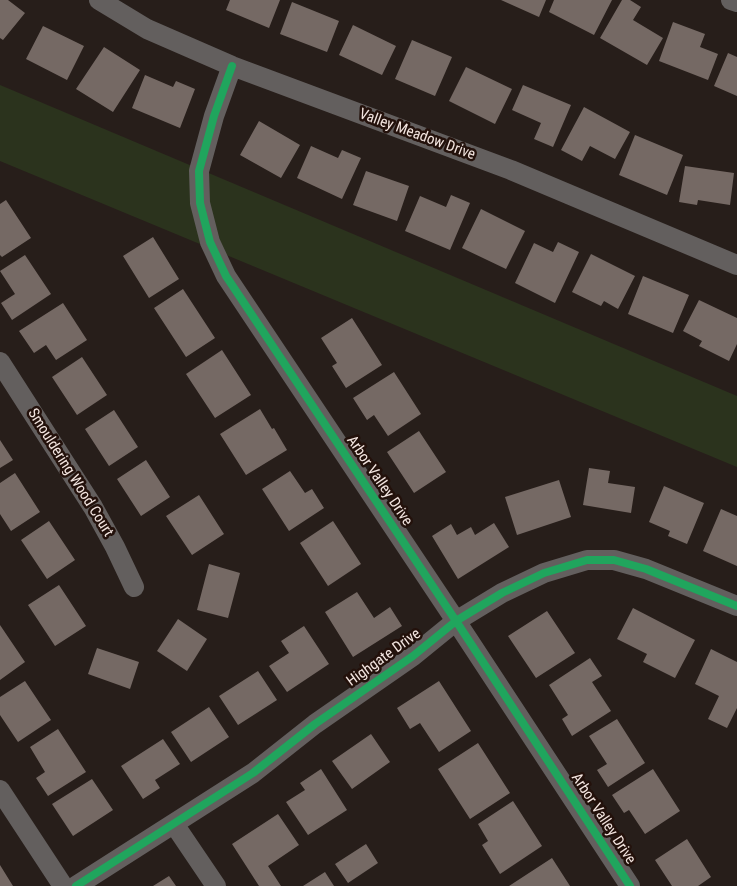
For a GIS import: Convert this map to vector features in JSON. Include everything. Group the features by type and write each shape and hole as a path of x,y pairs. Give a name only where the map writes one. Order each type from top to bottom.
{"street":[{"name":"Valley Meadow Drive","path":"99,0 147,29 232,66 511,170 737,265"},
{"path":"731,0 737,2"},
{"name":"Arbor Valley Drive","path":"232,66 214,116 199,171 200,203 210,242 226,276 630,886"},
{"name":"Smouldering Wood Court","path":"0,362 93,507 116,547 134,587"},
{"name":"Highgate Drive","path":"76,886 253,773 315,724 413,656 456,621 502,593 544,573 586,560 614,560 646,569 737,606"},
{"path":"0,790 63,886"},
{"path":"174,824 216,886"}],"green space":[{"path":"0,85 737,396 737,467 0,161"}],"building":[{"path":"0,0 8,0 25,13 3,40 0,38"},
{"path":"230,0 280,0 269,28 226,10"},
{"path":"501,0 546,0 539,17"},
{"path":"554,0 612,0 594,35 549,12"},
{"path":"622,0 630,0 641,7 633,20 663,38 647,65 600,38"},
{"path":"292,2 339,21 327,52 280,34"},
{"path":"673,22 705,34 700,47 718,54 708,80 659,61"},
{"path":"353,25 396,46 382,75 339,55"},
{"path":"43,26 84,46 67,80 26,59"},
{"path":"412,40 452,57 435,96 395,79"},
{"path":"104,47 140,70 113,112 76,89"},
{"path":"728,53 737,57 737,96 714,86"},
{"path":"466,67 512,89 495,124 449,101"},
{"path":"145,75 173,87 176,81 195,89 180,128 132,108"},
{"path":"523,85 571,105 553,147 534,139 541,123 512,110"},
{"path":"584,107 630,132 615,159 590,146 582,161 561,150"},
{"path":"259,121 300,145 281,178 240,155"},
{"path":"635,135 683,155 667,195 619,175"},
{"path":"311,146 338,158 342,150 361,158 342,199 297,178"},
{"path":"685,166 734,173 730,205 698,200 697,205 679,202"},
{"path":"366,171 409,186 397,221 353,205"},
{"path":"451,195 470,203 450,250 405,231 420,196 446,207"},
{"path":"6,200 31,238 2,257 0,255 0,204"},
{"path":"481,209 525,231 506,269 462,248"},
{"path":"153,237 179,279 149,298 123,256"},
{"path":"558,242 579,252 555,303 515,283 534,243 553,252"},
{"path":"591,254 635,276 618,309 604,301 601,306 572,292"},
{"path":"25,255 51,294 12,320 1,303 15,294 0,271"},
{"path":"643,276 689,295 673,333 628,314"},
{"path":"183,289 215,338 186,357 154,308"},
{"path":"699,300 737,318 737,344 729,361 699,346 702,341 683,331"},
{"path":"63,303 87,340 56,360 46,345 34,353 19,331"},
{"path":"352,318 382,365 346,388 332,366 337,363 321,338"},
{"path":"222,350 251,395 215,418 186,374"},
{"path":"82,357 107,395 77,415 52,377"},
{"path":"394,372 421,414 388,436 374,415 367,420 353,398"},
{"path":"260,409 287,450 246,475 220,434"},
{"path":"114,410 138,447 109,466 85,429"},
{"path":"419,431 446,472 414,493 387,452"},
{"path":"0,440 13,460 0,468"},
{"path":"146,460 170,497 141,516 117,479"},
{"path":"589,468 610,471 608,483 635,487 631,513 583,505"},
{"path":"290,471 305,493 312,489 324,508 289,531 262,489"},
{"path":"15,473 40,512 11,531 0,514 0,483"},
{"path":"559,480 571,517 517,535 505,497"},
{"path":"664,486 704,503 687,544 668,536 670,531 649,522"},
{"path":"199,495 224,534 192,555 166,516"},
{"path":"721,509 737,516 737,566 703,551"},
{"path":"49,521 75,560 47,579 21,540"},
{"path":"333,521 361,564 328,586 300,543"},
{"path":"494,523 509,547 458,579 432,536 451,524 457,535 471,527 475,535"},
{"path":"209,564 240,573 228,618 197,610"},
{"path":"59,585 86,626 55,646 28,605"},
{"path":"357,592 374,618 390,607 402,626 353,657 325,612"},
{"path":"633,608 695,640 675,678 643,662 647,654 617,639"},
{"path":"547,611 575,653 536,678 508,636"},
{"path":"178,619 207,639 187,671 157,651"},
{"path":"0,625 25,662 0,680"},
{"path":"304,626 329,664 287,692 269,666 289,653 281,641"},
{"path":"97,648 139,662 130,689 88,674"},
{"path":"711,649 737,662 737,708 727,728 708,719 719,696 695,684"},
{"path":"590,658 602,676 592,682 611,711 572,736 562,719 568,715 549,685"},
{"path":"258,671 277,700 238,725 219,696"},
{"path":"25,681 51,720 18,742 0,715 0,697"},
{"path":"439,681 471,731 439,752 420,723 410,729 397,708"},
{"path":"209,707 229,737 191,762 171,732"},
{"path":"617,719 645,763 608,787 597,770 607,764 589,736"},
{"path":"58,729 86,772 48,796 36,778 45,772 30,747"},
{"path":"371,734 390,762 352,789 332,761"},
{"path":"163,739 180,764 155,780 160,788 143,799 121,766"},
{"path":"478,743 510,793 470,819 438,769"},
{"path":"321,769 347,810 308,835 286,802 305,790 300,783"},
{"path":"653,769 680,811 645,834 629,810 624,813 612,795"},
{"path":"92,779 113,810 73,836 52,804"},
{"path":"513,801 542,846 500,874 482,845 488,841 478,824"},
{"path":"278,814 299,845 268,866 281,886 259,886 232,844"},
{"path":"687,839 711,877 698,886 672,886 655,860"},
{"path":"366,844 378,863 348,883 335,864"},
{"path":"552,858 570,886 509,886"},
{"path":"0,865 13,886 0,886"},
{"path":"325,872 334,886 303,886"},
{"path":"169,876 176,886 153,886"}],"cycle path":[{"path":"232,66 214,116 199,171 200,203 210,242 226,276 630,886"},
{"path":"76,886 253,773 315,724 413,656 456,621 502,593 544,573 587,560 614,560 646,569 737,606"}]}
